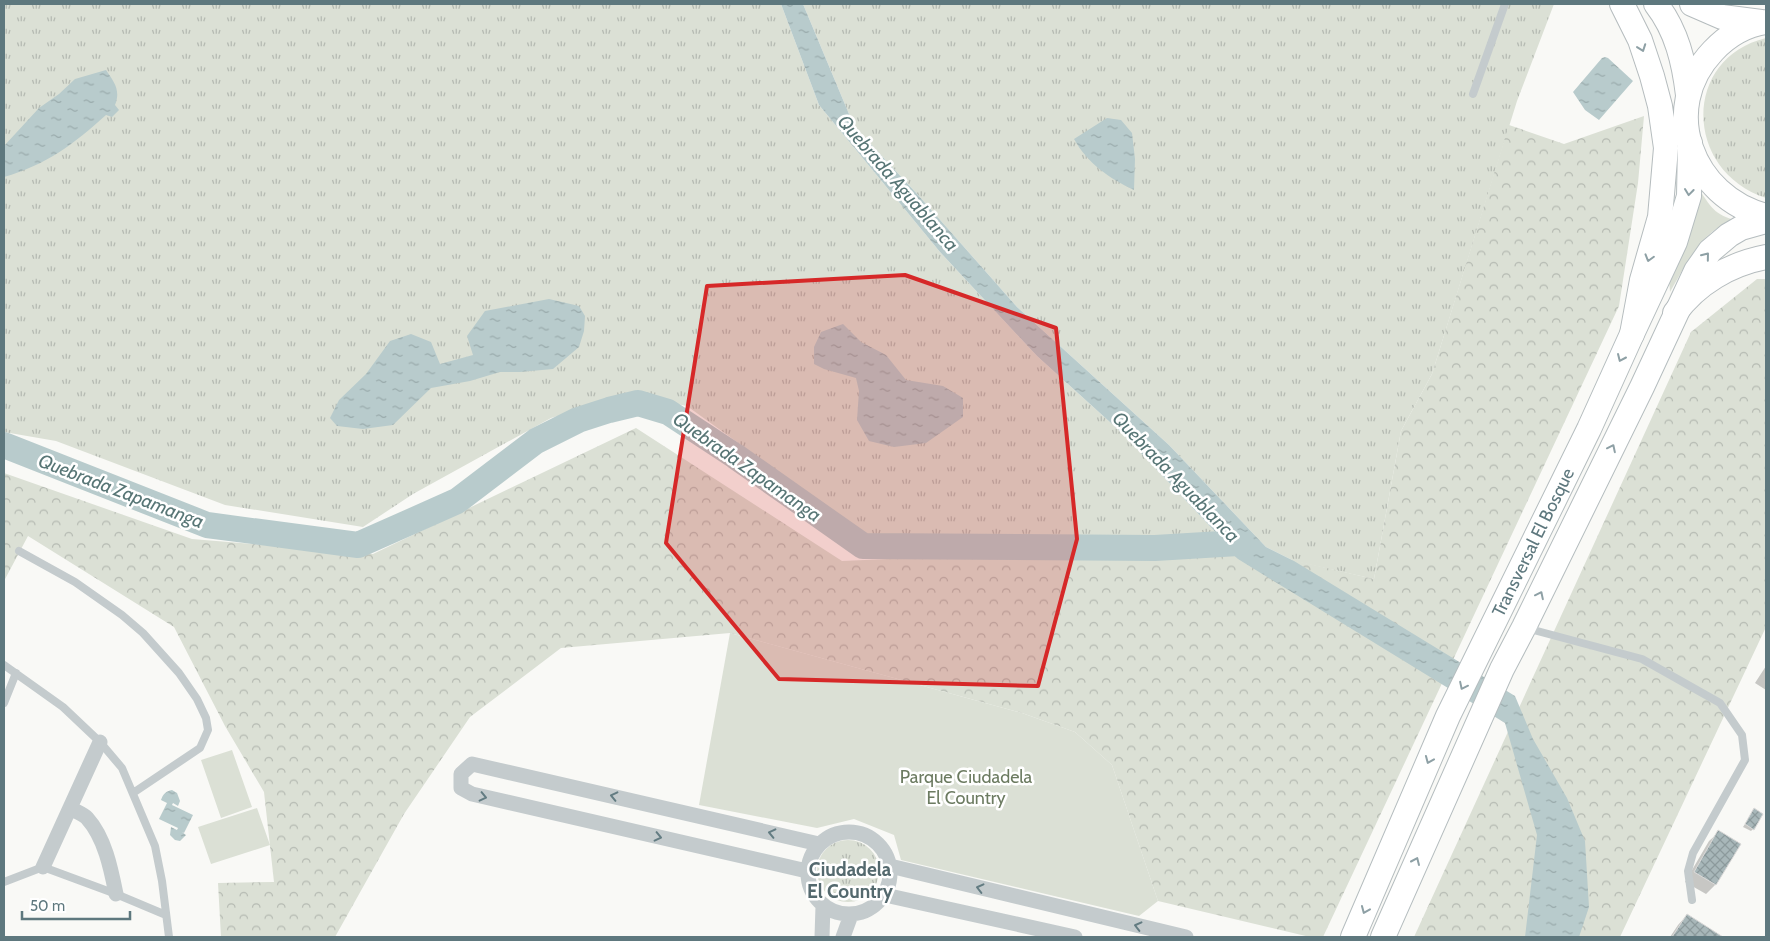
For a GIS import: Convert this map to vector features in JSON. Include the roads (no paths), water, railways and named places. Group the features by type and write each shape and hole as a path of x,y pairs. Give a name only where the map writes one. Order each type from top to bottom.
{"main road":[{"path":"1622,4 1640,40 1652,76 1663,120 1666,148 1660,217 1642,280 1632,334"},
{"path":"1656,4 1670,24 1679,48 1685,73 1688,99 1686,121 1690,143 1702,172 1723,196 1750,212 1766,216"},
{"path":"1692,4 1722,17 1764,22"},
{"path":"1688,99 1703,64 1719,45 1739,31 1764,22"},
{"name":"Transversal El Bosque","path":"1353,937 1448,716 1589,429 1675,242 1685,212 1690,183 1690,143"},
{"name":"Transversal El Bosque","path":"1383,937 1502,669 1642,387 1696,271 1710,251 1724,238 1741,228 1766,221"},
{"path":"1675,313 1700,286 1736,266 1766,257"}],"street":[{"path":"43,867 100,742"},
{"path":"807,871 472,794 461,788 461,774 472,764 819,844"},
{"path":"70,808 86,817 99,838 108,858 116,894"},
{"path":"846,832 856,832 866,836 882,848 890,866 890,881 885,895 870,909 852,915 842,914 823,906 811,890 807,871 811,856 819,844 836,834 846,832"},
{"path":"890,866 1186,937"},
{"path":"885,895 1075,937"},
{"path":"822,937 823,906"},
{"path":"843,937 852,915"}],"lane":[{"path":"1473,94 1505,4"},
{"path":"19,551 75,582 122,615 143,633 179,673 206,718 208,730 200,748 133,794"},
{"path":"1524,627 1642,659 1720,703 1742,735 1745,760 1693,853 1688,871 1692,900"},
{"path":"4,665 63,707 100,742 122,768 154,846 162,881 169,937"},
{"path":"4,702 16,672"},
{"path":"4,882 43,867 166,915"}],"water":[{"name":"Quebrada Aguablanca","path":"781,4 803,4 854,126 1017,307 1169,445 1266,547 1294,561 1515,696 1533,739 1567,798 1585,841 1589,907 1579,937 1525,937 1537,835 1505,723 1238,559 1230,552 1222,539 1122,433 1037,356 940,252 819,105"},
{"path":"1605,57 1633,81 1599,120 1585,110 1573,92 1602,58"},
{"path":"106,70 116,86 117,100 115,105 119,110 112,117 106,115 71,144 46,160 4,177 4,146 39,108 59,94 75,79"},
{"path":"1107,118 1121,120 1132,133 1135,159 1134,190 1100,169 1086,156 1074,139"},
{"path":"549,299 579,306 585,316 584,331 579,347 553,369 500,372 470,381 431,388 393,425 363,429 337,426 330,418 339,400 366,374 390,341 411,334 431,342 440,364 473,355 467,336 485,311"},
{"path":"843,324 861,342 886,355 906,380 943,386 963,398 963,417 926,443 894,447 869,441 857,420 859,391 856,378 824,369 814,364 814,347 821,332"},
{"path":"172,790 177,793 180,801 178,806 173,803 172,805 193,815 184,833 182,832 186,835 180,841 175,840 170,835 171,827 177,830 178,828 159,819 167,803 161,800 166,792"}],"waterway":[{"name":"Quebrada Zapamanga","path":"4,445 207,525 358,545 457,501 536,441 578,420 638,403 668,412 735,456 863,546 1155,548 1238,543"}],"district":[{"name":"Ciudadela El Country","path":"850,880"}],"park label":[{"name":"Parque Ciudadela El Country","path":"966,788"}]}
